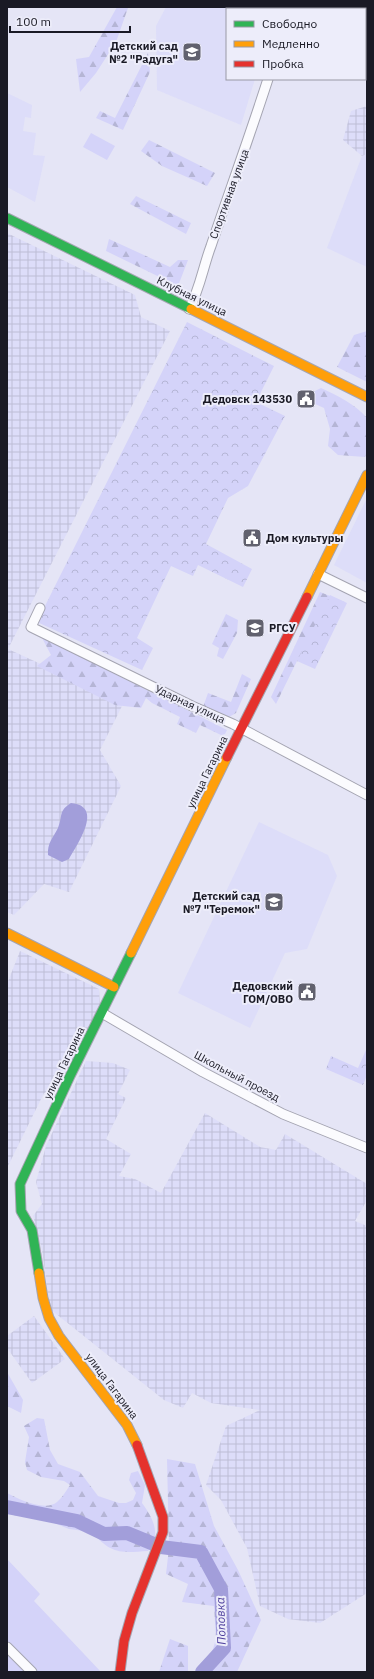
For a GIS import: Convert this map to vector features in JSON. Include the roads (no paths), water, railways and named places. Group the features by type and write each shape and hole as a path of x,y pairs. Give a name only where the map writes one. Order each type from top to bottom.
{"street":[{"name":"Спортивная улица","path":"189,309 195,298 210,248 268,80"},
{"name":"Клубная улица","path":"7,218 367,397"},
{"name":"улица Гагарина","path":"120,1672 124,1641 132,1613 163,1532 163,1517 139,1448 130,1430 59,1336 48,1318 43,1298 32,1230 21,1211 20,1184 70,1076 367,475"},
{"path":"318,574 367,598"},
{"name":"Ударная улица","path":"40,608 31,627 242,729 367,795"},
{"path":"7,933 114,987"},
{"name":"Школьный проезд","path":"102,1013 203,1072 283,1114 367,1148"},
{"path":"7,1646 32,1672"}],"waterway":[{"name":"Поповка","path":"7,1507 77,1521 104,1534 127,1533 161,1547 201,1552 221,1589 224,1648 202,1672"}],"place":[{"name":"Детский сад №2 \"Радуга\"","path":"192,52"},
{"name":"Дедовск 143530","path":"306,399"},
{"name":"Дом культуры","path":"252,538"},
{"name":"РГСУ","path":"255,628"},
{"name":"Детский сад №7 \"Теремок\"","path":"274,902"},
{"name":"Дедовский ГОМ/ОВО","path":"307,992"}]}
